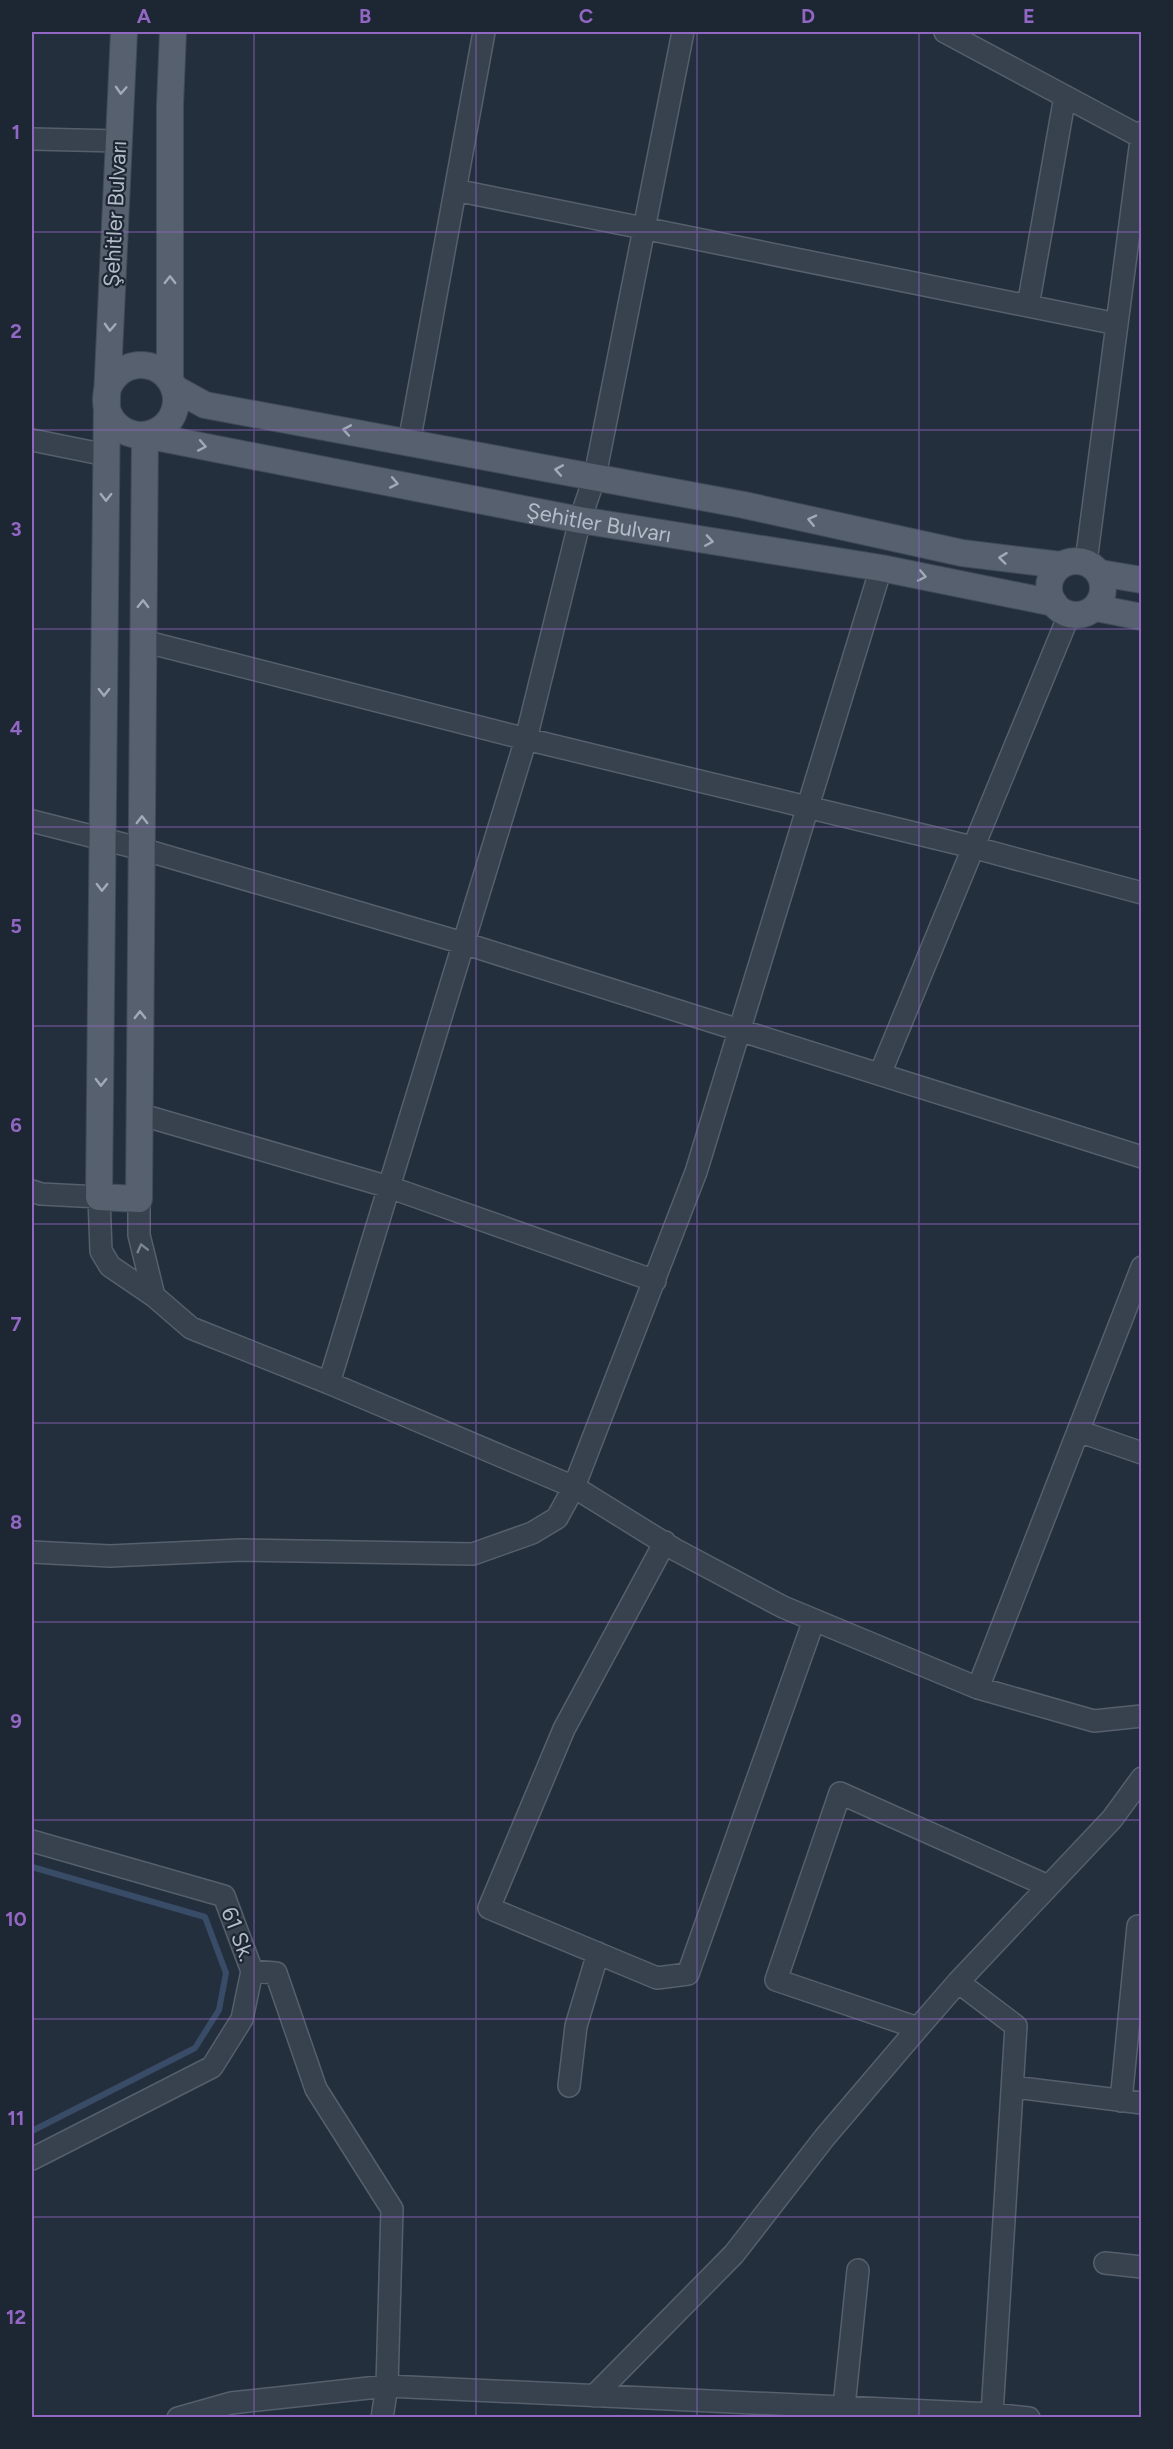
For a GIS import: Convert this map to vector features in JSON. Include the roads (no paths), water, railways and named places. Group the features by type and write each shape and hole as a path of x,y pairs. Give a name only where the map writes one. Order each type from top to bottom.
{"main road":[{"name":"Şehitler Bulvarı","path":"124,32 107,397 107,409 112,420 122,429 133,434 580,520 881,568 1061,609"},
{"path":"107,397 99,1197 139,1199 145,435 168,423 175,406 172,384 170,105 173,32"},
{"name":"Şehitler Bulvarı","path":"107,397 110,385 117,375 127,368 139,365 151,366 162,372 172,384 205,405 744,505 962,553 1082,567 1142,580"},
{"path":"1095,608 1104,591 1082,567 1051,578 1050,596 1061,609 1078,616 1095,608 1142,617"}],"street":[{"path":"408,443 484,32"},
{"path":"329,1383 526,739 580,520 595,476 683,32"},
{"path":"945,32 1141,137"},
{"path":"1028,306 1065,96"},
{"path":"1082,567 1142,132"},
{"path":"32,139 119,141"},
{"path":"455,190 1117,324"},
{"path":"32,440 106,455"},
{"path":"32,1552 110,1556 241,1550 473,1554 532,1533 557,1518 574,1487 696,1172 881,568"},
{"path":"880,1074 972,847 1061,609"},
{"path":"143,641 526,739 972,847 1142,893"},
{"path":"32,821 142,849 463,943 1142,1157"},
{"path":"139,1114 389,1187 654,1281"},
{"path":"32,1191 41,1194 99,1197 102,1251 110,1266 154,1296 191,1329 329,1383 574,1487 674,1550 783,1607 978,1688 1094,1721 1142,1716"},
{"path":"139,1199 139,1236 154,1296"},
{"path":"978,1688 1142,1267"},
{"path":"1078,1431 1142,1453"},
{"path":"664,1542 564,1729 489,1908 657,1978 688,1974 814,1620"},
{"path":"594,2396 734,2254 825,2137 918,2028 958,1982 1112,1819 1142,1778"},
{"path":"918,2028 776,1980 840,1793 1048,1886"},
{"name":"61 Sk.","path":"32,1841 224,1896 252,1971 242,2019 212,2067 32,2159"},
{"path":"1014,2087 1131,2102 1138,1926 1142,1927"},
{"path":"569,2086 576,2026 598,1953"},
{"path":"252,1971 276,1973 316,2089 392,2209 387,2386 382,2418"},
{"path":"958,1982 1016,2026 992,2414"},
{"path":"1105,2263 1142,2267"},
{"path":"844,2407 858,2270"},
{"path":"178,2418 231,2403 387,2386 992,2414 1029,2418"}],"waterway":[{"path":"32,1867 205,1917 226,1973 219,2010 195,2048 32,2131"}]}
